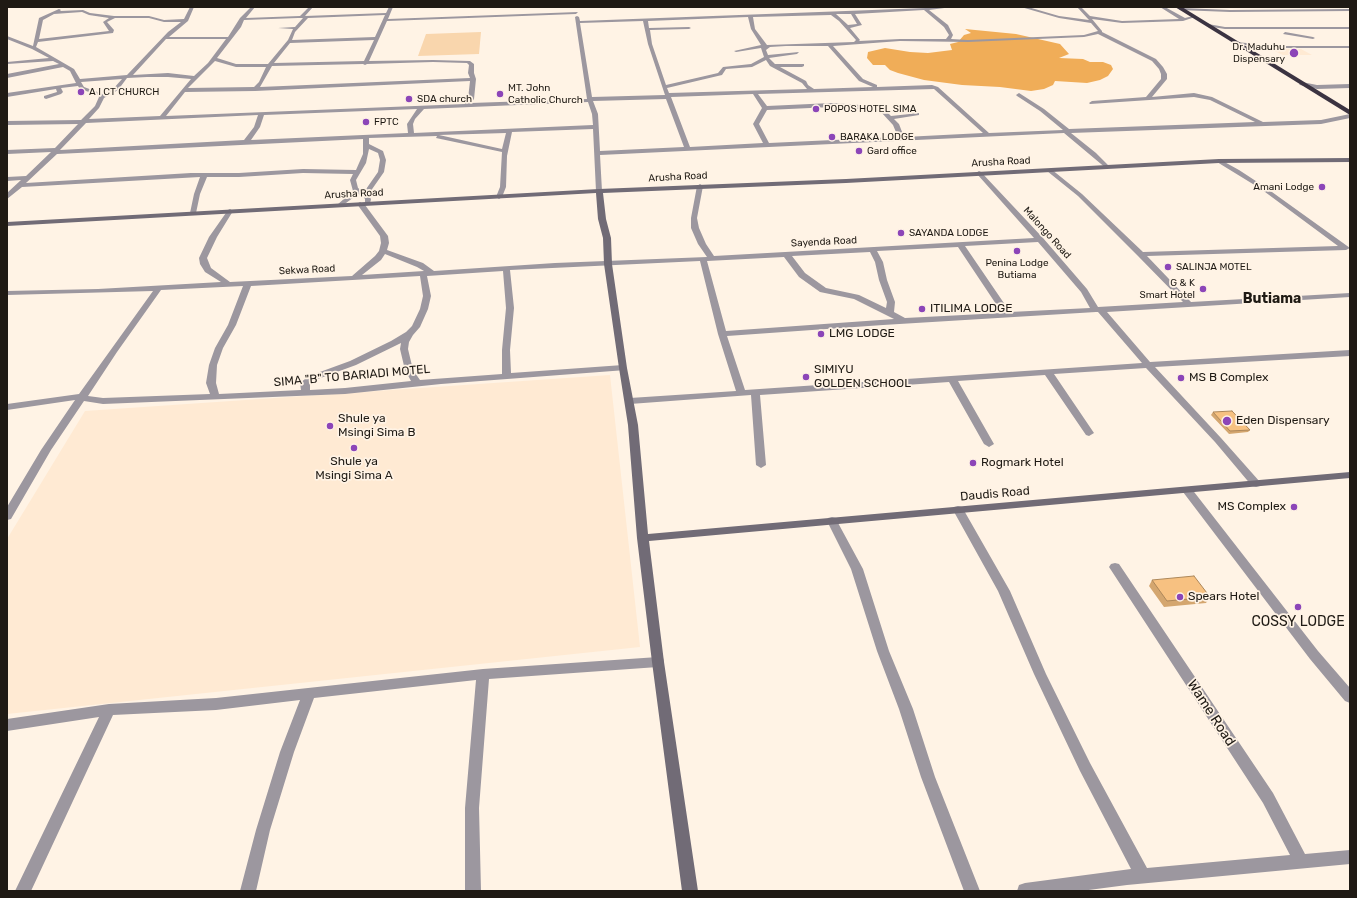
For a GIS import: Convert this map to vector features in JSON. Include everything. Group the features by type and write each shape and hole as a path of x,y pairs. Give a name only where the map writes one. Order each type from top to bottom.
{"highway":[{"path":"1180,8 1350,113"}],"main road":[{"name":"Arusha Road","path":"7,224 599,191 1219,161 1350,160"},
{"path":"599,191 602,219 607,238 608,264 623,368 630,401 639,473 643,538 658,662 690,891"},
{"name":"Daudis Road","path":"643,538 1350,475"}],"street":[{"path":"34,48 40,21 63,7"},
{"path":"7,197 56,151 84,121 101,101 102,97 116,89 165,38 186,20 192,7"},
{"path":"162,117 194,78 214,59 228,38 239,26 242,19 253,7"},
{"path":"255,89 261,83 270,66 311,7"},
{"path":"365,64 391,7"},
{"path":"578,22 870,12 877,9 950,7"},
{"path":"1023,7 1059,17 1091,22"},
{"path":"1079,7 1100,31 1099,34"},
{"path":"1162,7 1183,20"},
{"path":"924,8 946,26 951,35 948,40"},
{"path":"1180,8 1230,11 1350,10"},
{"path":"525,9 548,14"},
{"path":"516,10 518,15"},
{"path":"386,20 454,16 548,14 575,10 591,100 595,114 599,191"},
{"path":"789,10 792,14"},
{"path":"53,13 83,11 89,14 114,17 154,17 164,21 186,20"},
{"path":"700,12 704,17"},
{"path":"847,27 860,25 852,12"},
{"path":"860,12 864,17"},
{"path":"870,12 875,18"},
{"path":"831,13 841,20 858,40 856,43"},
{"path":"242,19 388,14"},
{"path":"750,15 753,29 765,46"},
{"path":"753,24 766,15"},
{"path":"36,41 111,32 112,30 105,22 114,17"},
{"path":"1089,17 1115,22 1183,20 1193,17"},
{"path":"645,19 650,44 664,87 688,149"},
{"path":"1208,25 1225,28 1350,28"},
{"path":"280,28 296,28"},
{"path":"648,29 689,28"},
{"path":"1264,28 1313,38"},
{"path":"1298,28 1313,38 1332,47"},
{"path":"736,51 765,46 786,45 829,45 900,40 968,41 1099,34 1154,60 1161,68 1164,74 1164,79 1148,98"},
{"path":"7,37 54,58 72,70 82,88 100,94 102,97"},
{"path":"165,38 228,38"},
{"path":"288,42 378,38"},
{"path":"7,44 21,42"},
{"path":"1235,43 1281,47 1350,47"},
{"path":"829,45 861,80 881,88"},
{"path":"765,46 763,51 766,58 774,66 804,82 806,86 813,91"},
{"path":"1342,47 1350,52"},
{"path":"664,87 716,76 725,68 752,65 766,58 797,53"},
{"path":"7,63 30,62 54,58"},
{"path":"214,59 236,65 270,66 433,61 468,62 472,64 471,68 473,79 471,99 467,104"},
{"path":"7,76 64,65"},
{"path":"774,66 802,65"},
{"path":"76,75 106,80"},
{"path":"7,95 79,82 126,77 168,75 194,78"},
{"path":"184,90 255,89 473,79"},
{"path":"1302,84 1316,87 1350,86"},
{"path":"46,97 59,93 58,87"},
{"path":"7,123 668,96 934,87 989,136"},
{"path":"755,93 765,108"},
{"path":"1020,95 1089,150 1107,167"},
{"path":"1092,103 1148,98 1201,96 1212,99 1264,124"},
{"path":"765,108 832,105 866,106 879,109 896,124 902,140"},
{"path":"412,135 410,129 412,119 422,107"},
{"path":"765,108 756,124 767,145"},
{"path":"246,142 257,128 262,113"},
{"path":"890,118 917,114"},
{"path":"596,153 1321,122 1350,116"},
{"path":"7,152 595,127"},
{"path":"499,197 503,187 505,151 509,130"},
{"path":"427,134 505,151"},
{"path":"354,278 378,258 383,251 385,243 384,236 363,204 368,199 365,195 357,191 353,180 363,163 366,137"},
{"path":"365,195 381,172 383,160 381,152 366,145"},
{"path":"1219,161 1263,188 1349,250"},
{"path":"1049,170 1080,195 1190,305"},
{"path":"19,185 125,178 302,172 357,172"},
{"name":"Malongo Road","path":"979,173 1084,290 1099,310 1136,349 1148,365 1218,440 1256,484"},
{"path":"193,214 197,194 204,176"},
{"path":"7,179 27,178"},
{"path":"700,186 694,218 695,228 707,259 708,274 722,334 742,394"},
{"path":"340,205 357,191"},
{"path":"228,284 208,270 204,264 203,258 213,237 230,211"},
{"name":"Sayenda Road","path":"608,264 1040,240"},
{"path":"960,245 1008,315"},
{"path":"872,250 879,262 882,280 892,302 890,313"},
{"path":"1140,254 1349,250"},
{"path":"306,393 305,383 312,378 353,363 394,343 409,334 416,327 424,309 427,274 420,265 383,251"},
{"path":"787,255 802,275 823,290 856,297 904,321"},
{"name":"Sekwa Road","path":"7,293 159,288 427,274 506,268 608,264"},
{"path":"506,268 510,308 506,350 507,376"},
{"path":"216,397 211,383 213,365 219,348 232,325 248,283"},
{"path":"7,516 46,450 117,345 159,288"},
{"path":"722,334 904,321 1350,295"},
{"path":"409,334 405,342 405,359 417,384"},
{"path":"630,401 755,394 1148,365 1348,355"},
{"name":"SIMA \"B\" TO BARIADI MOTEL","path":"7,407 83,397 103,400 132,400 306,393 623,368"},
{"path":"1048,372 1089,433"},
{"path":"952,379 989,444"},
{"path":"755,394 761,465"},
{"path":"1187,490 1314,655 1350,697"},
{"path":"958,510 1004,591 1040,674 1085,767 1143,876"},
{"path":"832,521 857,569 883,651 906,709 928,777 972,891"},
{"name":"Wame Road","path":"1115,568 1268,798 1301,861"},
{"path":"7,725 109,710 216,704 483,674 658,662"},
{"path":"473,891 472,808 483,674"},
{"path":"248,891 263,830 287,752 309,694"},
{"path":"23,891 109,710"},
{"path":"1025,891 1143,876 1350,857"}],"shaded area":[{"path":"965,29 1016,34 1060,44 1069,54 1059,58 1103,62 1111,65 1113,69 1108,76 1100,80 1087,83 1055,81 1053,85 1044,89 1031,91 924,80 890,70 885,65 873,65 867,58 868,52 885,48 928,53 952,50 950,44 958,42 964,35 971,33"},
{"path":"481,32 479,54 418,56 426,34"},
{"name":"Dr. Maduhu Dispensary","path":"1270,49 1301,49 1312,55 1283,55"},
{"path":"610,375 640,647 7,714 7,539 85,411"}],"building":[{"name":"Eden Dispensary","path":"1232,411 1250,430 1230,431 1213,412"},
{"name":"Spears Hotel","path":"1194,576 1210,597 1167,601 1152,580"}],"place":[{"name":"Dr. Maduhu Dispensary","path":"1294,53"},
{"name":"A I CT CHURCH","path":"81,92"},
{"name":"MT. John Catholic Church","path":"500,94"},
{"name":"SDA church","path":"409,99"},
{"name":"POPOS HOTEL SIMA","path":"816,109"},
{"name":"FPTC","path":"366,122"},
{"name":"BARAKA LODGE","path":"832,137"},
{"name":"Gard office","path":"859,151"},
{"name":"Amani Lodge","path":"1322,187"},
{"name":"SAYANDA LODGE","path":"901,233"},
{"name":"Penina Lodge Butiama","path":"1017,251"},
{"name":"SALINJA MOTEL","path":"1168,267"},
{"name":"G & K Smart Hotel","path":"1203,289"},
{"name":"ITILIMA LODGE","path":"922,309"},
{"name":"LMG LODGE","path":"821,334"},
{"name":"SIMIYU GOLDEN SCHOOL","path":"806,377"},
{"name":"MS B Complex","path":"1181,378"},
{"name":"Eden Dispensary","path":"1227,421"},
{"name":"Shule ya Msingi Sima B","path":"330,426"},
{"name":"Shule ya Msingi Sima A","path":"354,448"},
{"name":"Rogmark Hotel","path":"973,463"},
{"name":"MS Complex","path":"1294,507"},
{"name":"Spears Hotel","path":"1180,597"},
{"name":"COSSY LODGE","path":"1298,607"}],"district":[{"name":"Butiama","path":"1272,299"}]}
